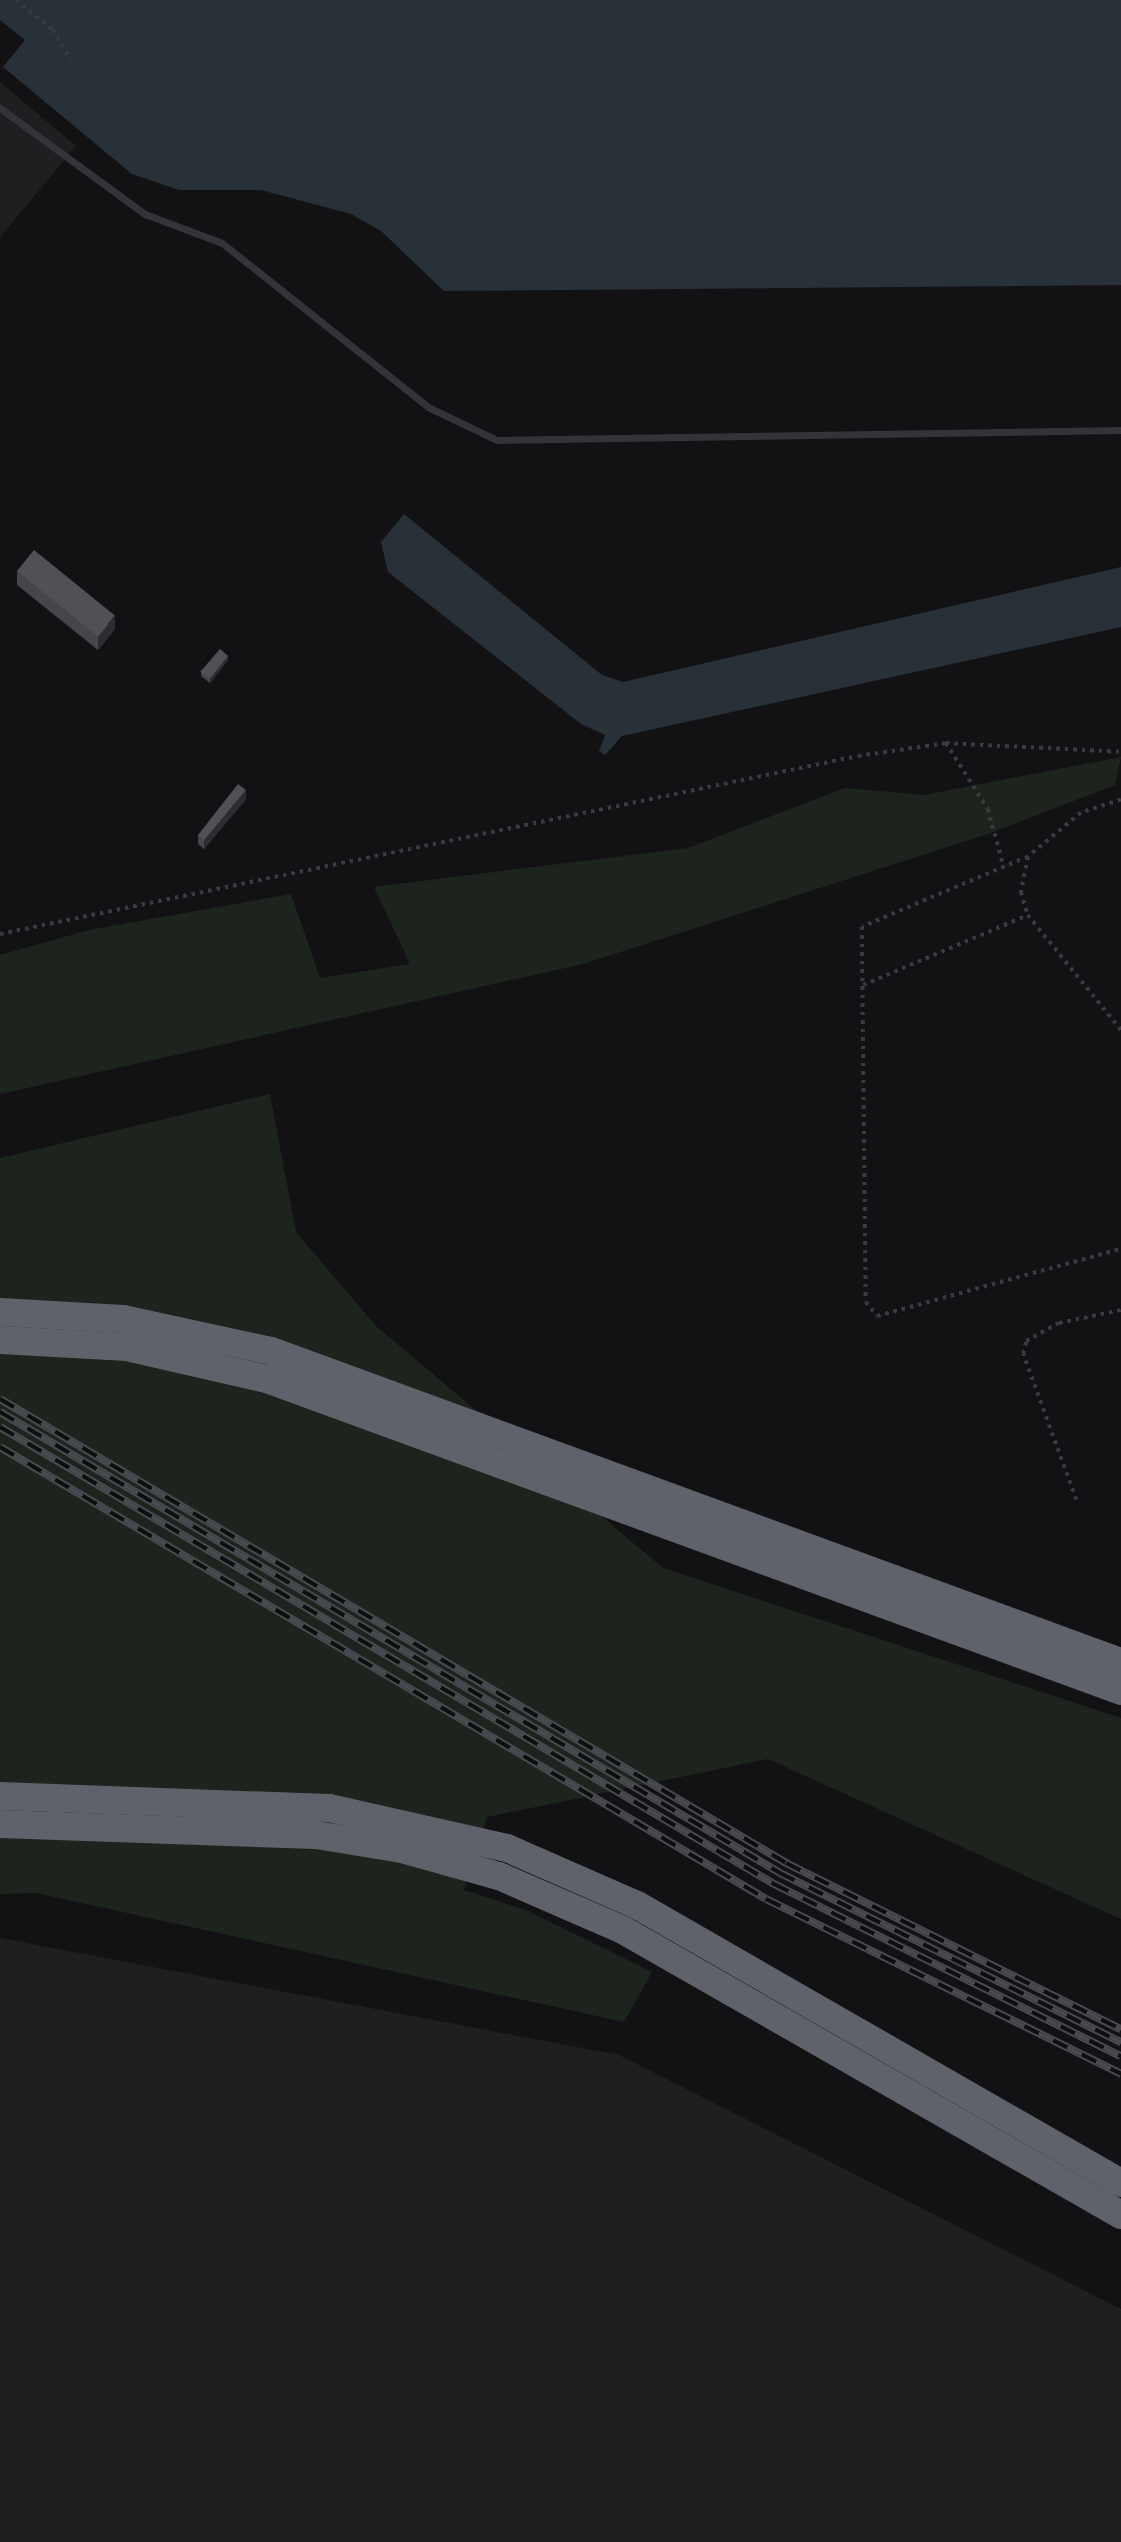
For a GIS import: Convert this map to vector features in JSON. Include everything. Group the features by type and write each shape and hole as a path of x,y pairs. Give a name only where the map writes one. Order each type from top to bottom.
{"highway":[{"path":"0,1312 145,1322 271,1351 1121,1662"},
{"path":"0,1340 127,1347 267,1379 1121,1691"},
{"path":"0,1796 309,1806 417,1824 508,1848 646,1910 1121,2183"},
{"path":"0,1824 316,1835 412,1851 499,1875 632,1935 1121,2215"}],"lane":[{"path":"0,108 145,214 222,243 428,407 497,440 1121,429"}],"path":[{"path":"16,0 53,30 71,60"},
{"path":"0,934 946,743 1121,752"},
{"path":"946,743 988,809 1004,867"},
{"path":"1121,800 1081,813 1028,857 862,927 866,1303 877,1316 1121,1249"},
{"path":"1028,857 1021,892 1028,915 1121,1030"},
{"path":"863,985 1028,915"},
{"path":"1076,1500 1023,1354 1026,1341 1059,1323 1121,1311"}],"shaded area":[{"path":"0,0 1121,0 1121,285 444,291 381,231 351,214 261,190 179,190 132,174 3,67 25,40 0,20"},
{"path":"0,82 76,146 0,237"},
{"path":"404,514 602,675 623,682 1121,567 1121,627 622,736 605,755 599,751 605,735 581,724 388,572 381,542"},
{"path":"1121,757 1115,785 985,835 583,964 0,1094 0,955 89,930 291,894 320,978 410,964 374,887 688,848 845,788 924,795"},
{"path":"270,1094 296,1232 376,1326 663,1568 1121,1718 1121,1919 768,1759 487,1817 464,1890 526,1910 652,1972 624,2022 36,1893 0,1894 0,1158"},
{"path":"0,1938 619,2055 1121,2309 1121,2542 0,2542"}],"building":[{"path":"34,550 115,615 98,636 17,571"},
{"path":"220,649 228,656 209,679 200,672"},
{"path":"238,784 246,790 204,840 198,835"}],"railway":[{"path":"0,1399 786,1863 1121,2029"},
{"path":"0,1412 780,1873 1121,2042"},
{"path":"0,1427 774,1884 1121,2056"},
{"path":"0,1447 766,1899 1121,2074"}]}
